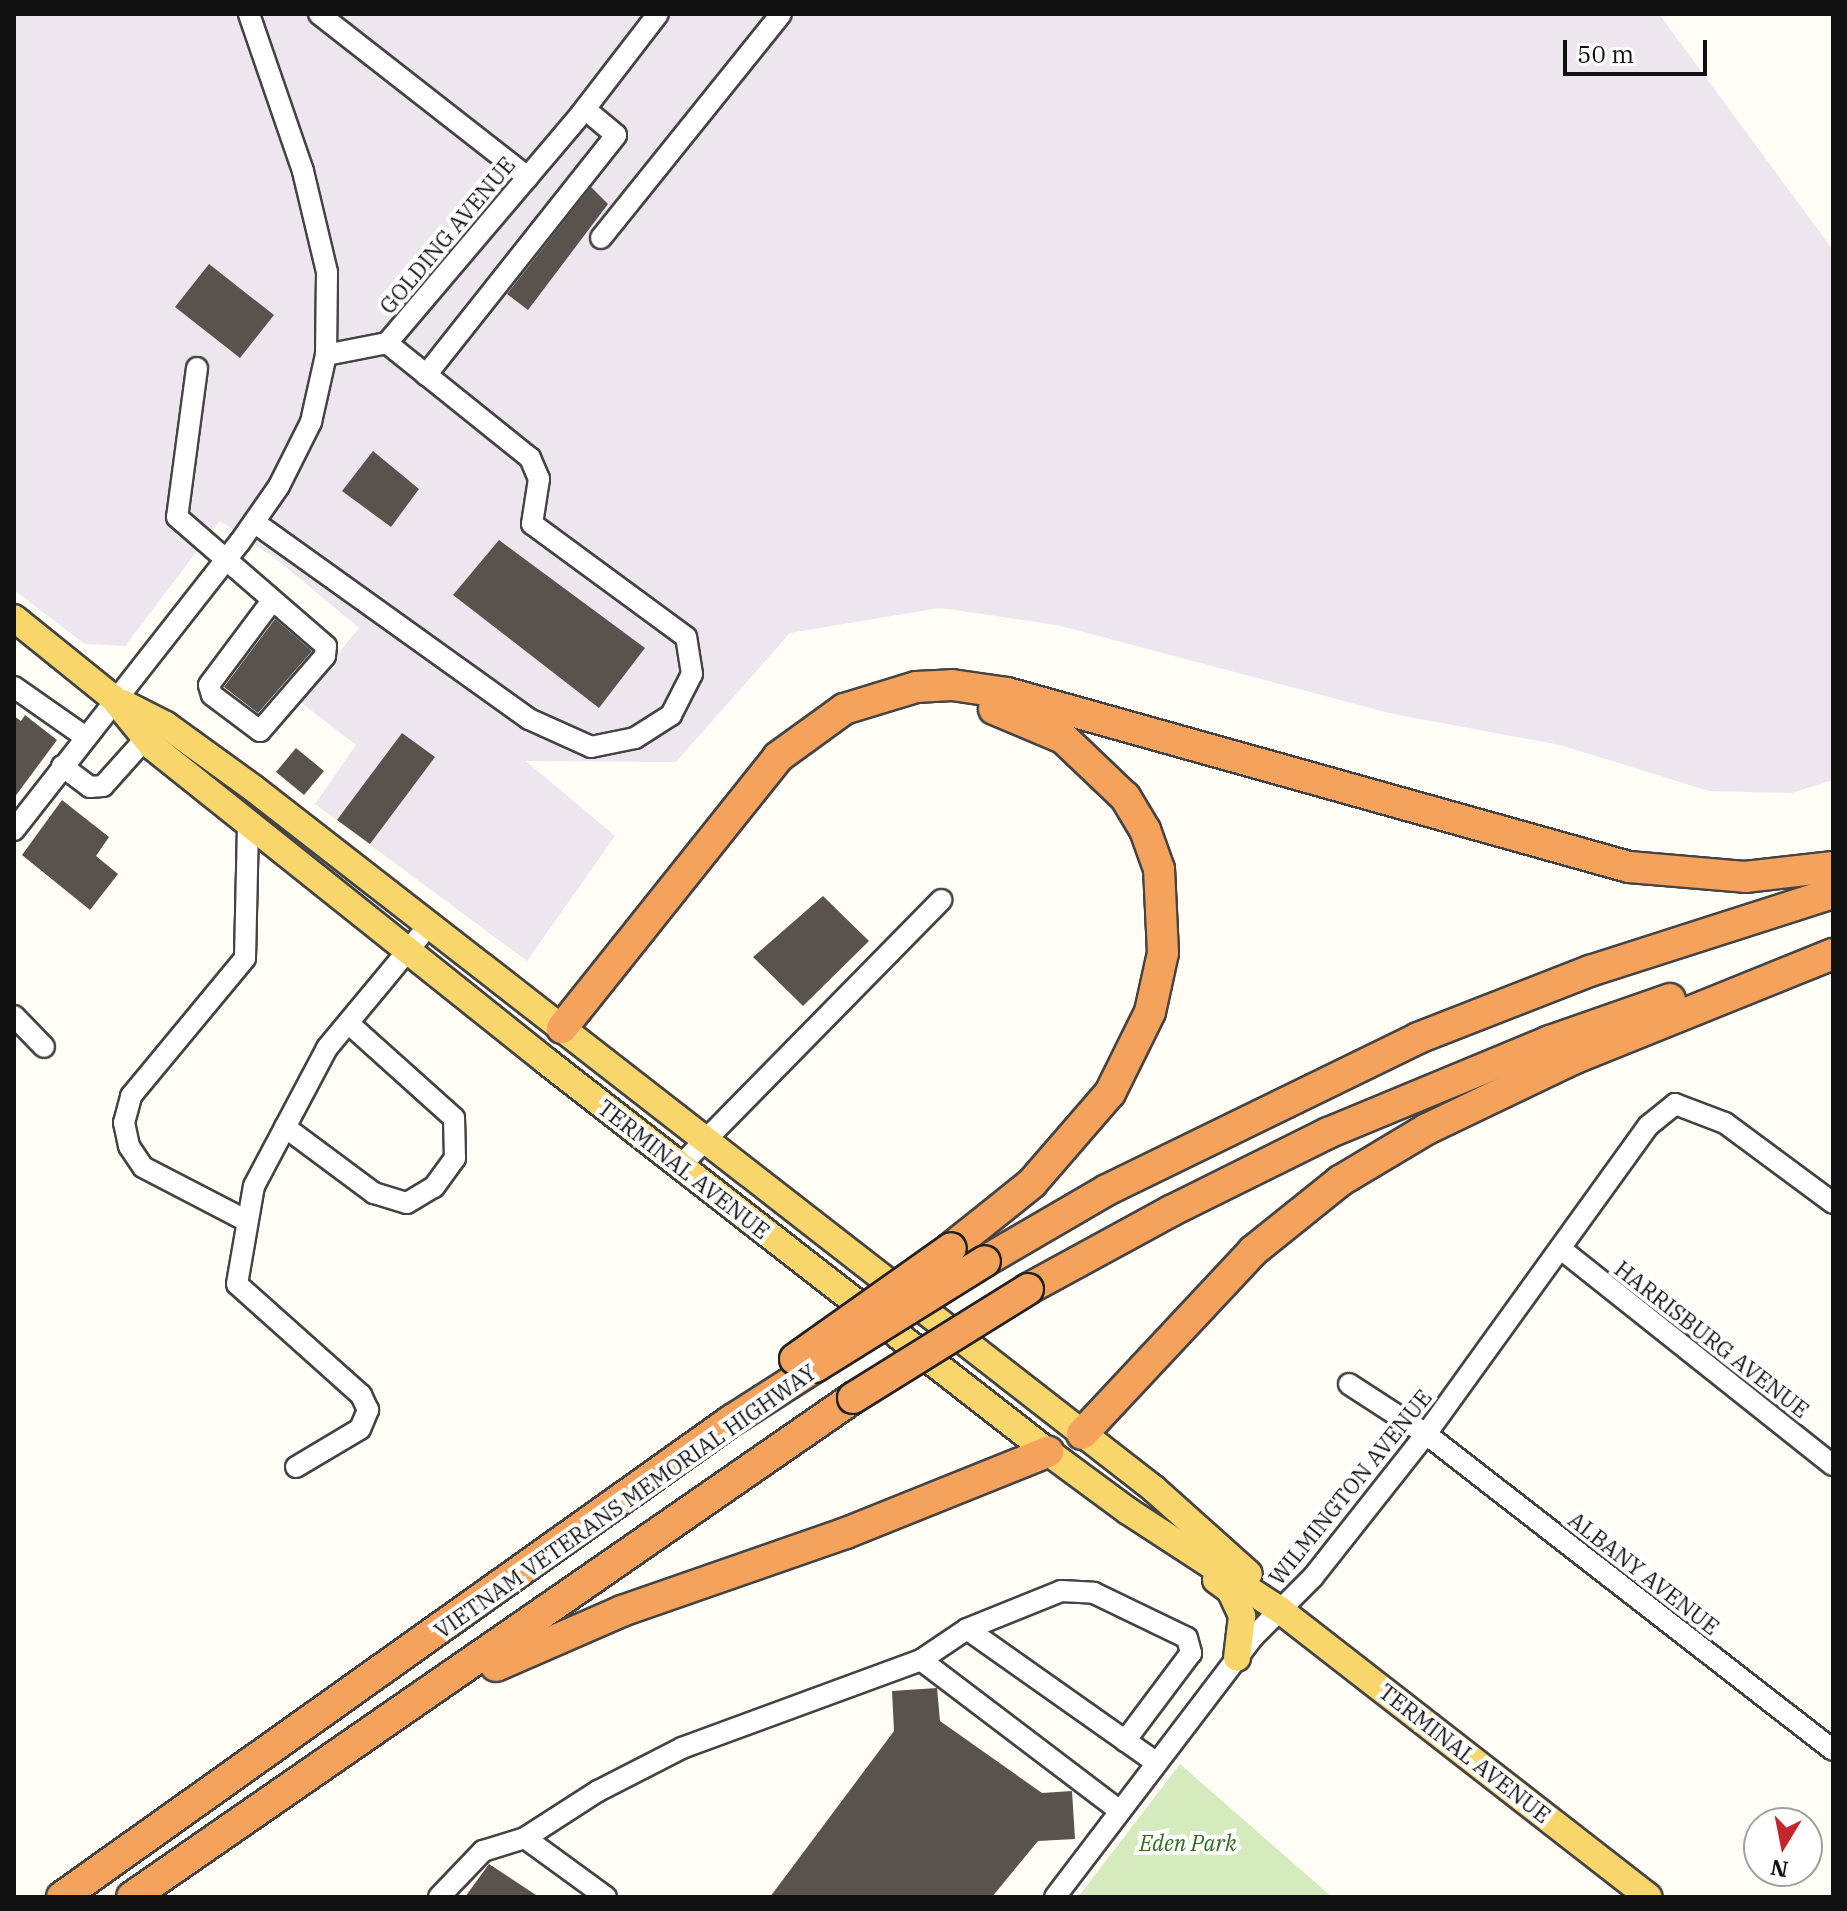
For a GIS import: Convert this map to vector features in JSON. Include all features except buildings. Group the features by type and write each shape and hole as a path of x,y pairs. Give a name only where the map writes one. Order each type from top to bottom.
{"highway":[{"path":"570,1034 778,757 844,709 916,687 952,685 1007,693 1629,867 1734,877 1833,867"},
{"path":"570,1034 776,788 835,735 880,714 928,704 989,707 1046,728 1110,780 1145,830 1164,901 1161,972 1142,1032 1097,1111 1032,1183 805,1363"},
{"name":"VIETNAM VETERANS MEMORIAL HIGHWAY","path":"62,1897 732,1420 805,1363 1120,1183 1418,1038 1605,966 1833,893"},
{"path":"1082,1434 1253,1251 1340,1181 1427,1129 1573,1059 1833,952"},
{"name":"VIETNAM VETERANS MEMORIAL HIGHWAY","path":"132,1897 362,1742 853,1398 1028,1289 1214,1189 1461,1076 1715,984 1833,952"},
{"path":"362,1742 536,1645 846,1533 1048,1452"}],"main road":[{"name":"TERMINAL AVENUE","path":"14,618 113,698 146,738 248,823 680,1166 1048,1452 1128,1511 1280,1610 1649,1897"},
{"name":"TERMINAL AVENUE","path":"113,698 166,725 570,1034 1154,1489 1252,1576 1280,1610"},
{"path":"546,1061 570,1034"},
{"path":"1048,1452 1082,1434"},
{"path":"1128,1511 1153,1536 1230,1590 1244,1626 1237,1658"}],"street":[{"path":"14,830 113,698 254,522 311,422 326,355 328,287 319,228 249,14"},
{"path":"319,14 528,177"},
{"name":"GOLDING AVENUE","path":"326,355 387,343 585,109 658,14"},
{"path":"601,238 781,14"},
{"path":"426,375 616,135 585,109"},
{"path":"254,522 529,719 591,747 635,738 671,715 692,674 686,637 532,524 539,479 530,458 387,343"},
{"path":"197,368 177,517 271,602 326,646 325,656 260,731 212,695 209,685 271,602"},
{"path":"14,687 84,736"},
{"path":"62,766 90,787 103,786 146,738"},
{"path":"247,1221 143,1167 129,1146 124,1123 131,1096 245,958 248,823"},
{"path":"680,1166 941,900"},
{"path":"296,1467 360,1429 368,1410 361,1395 237,1284 254,1186 327,1048 429,925"},
{"path":"14,1016 44,1047"},
{"path":"285,1127 374,1193 407,1203 434,1187 455,1158 454,1118 348,1023"},
{"name":"WILMINGTON AVENUE","path":"1055,1897 1237,1658 1313,1577 1426,1434 1648,1126 1675,1104 1725,1123 1833,1203"},
{"name":"HARRISBURG AVENUE","path":"1561,1249 1833,1465"},
{"name":"ALBANY AVENUE","path":"1349,1384 1426,1434 1833,1750"},
{"path":"439,1897 483,1851 525,1838 598,1791 682,1748 921,1660 967,1629 1061,1591 1094,1593 1187,1638 1191,1653 1125,1741"},
{"path":"967,1629 1157,1763"},
{"path":"921,1660 1120,1811"},
{"path":"525,1838 606,1897"}],"shaded area":[{"path":"14,14 1659,14 1833,250 1833,780 1792,793 1709,791 1560,745 1393,714 1057,625 940,608 790,633 676,762 526,761 615,836 527,961 315,804 356,745 299,701 359,628 275,558 220,521 125,646 85,644 14,590"}],"green space":[{"name":"Eden Park","path":"1180,1764 1332,1897 1078,1897"}]}
